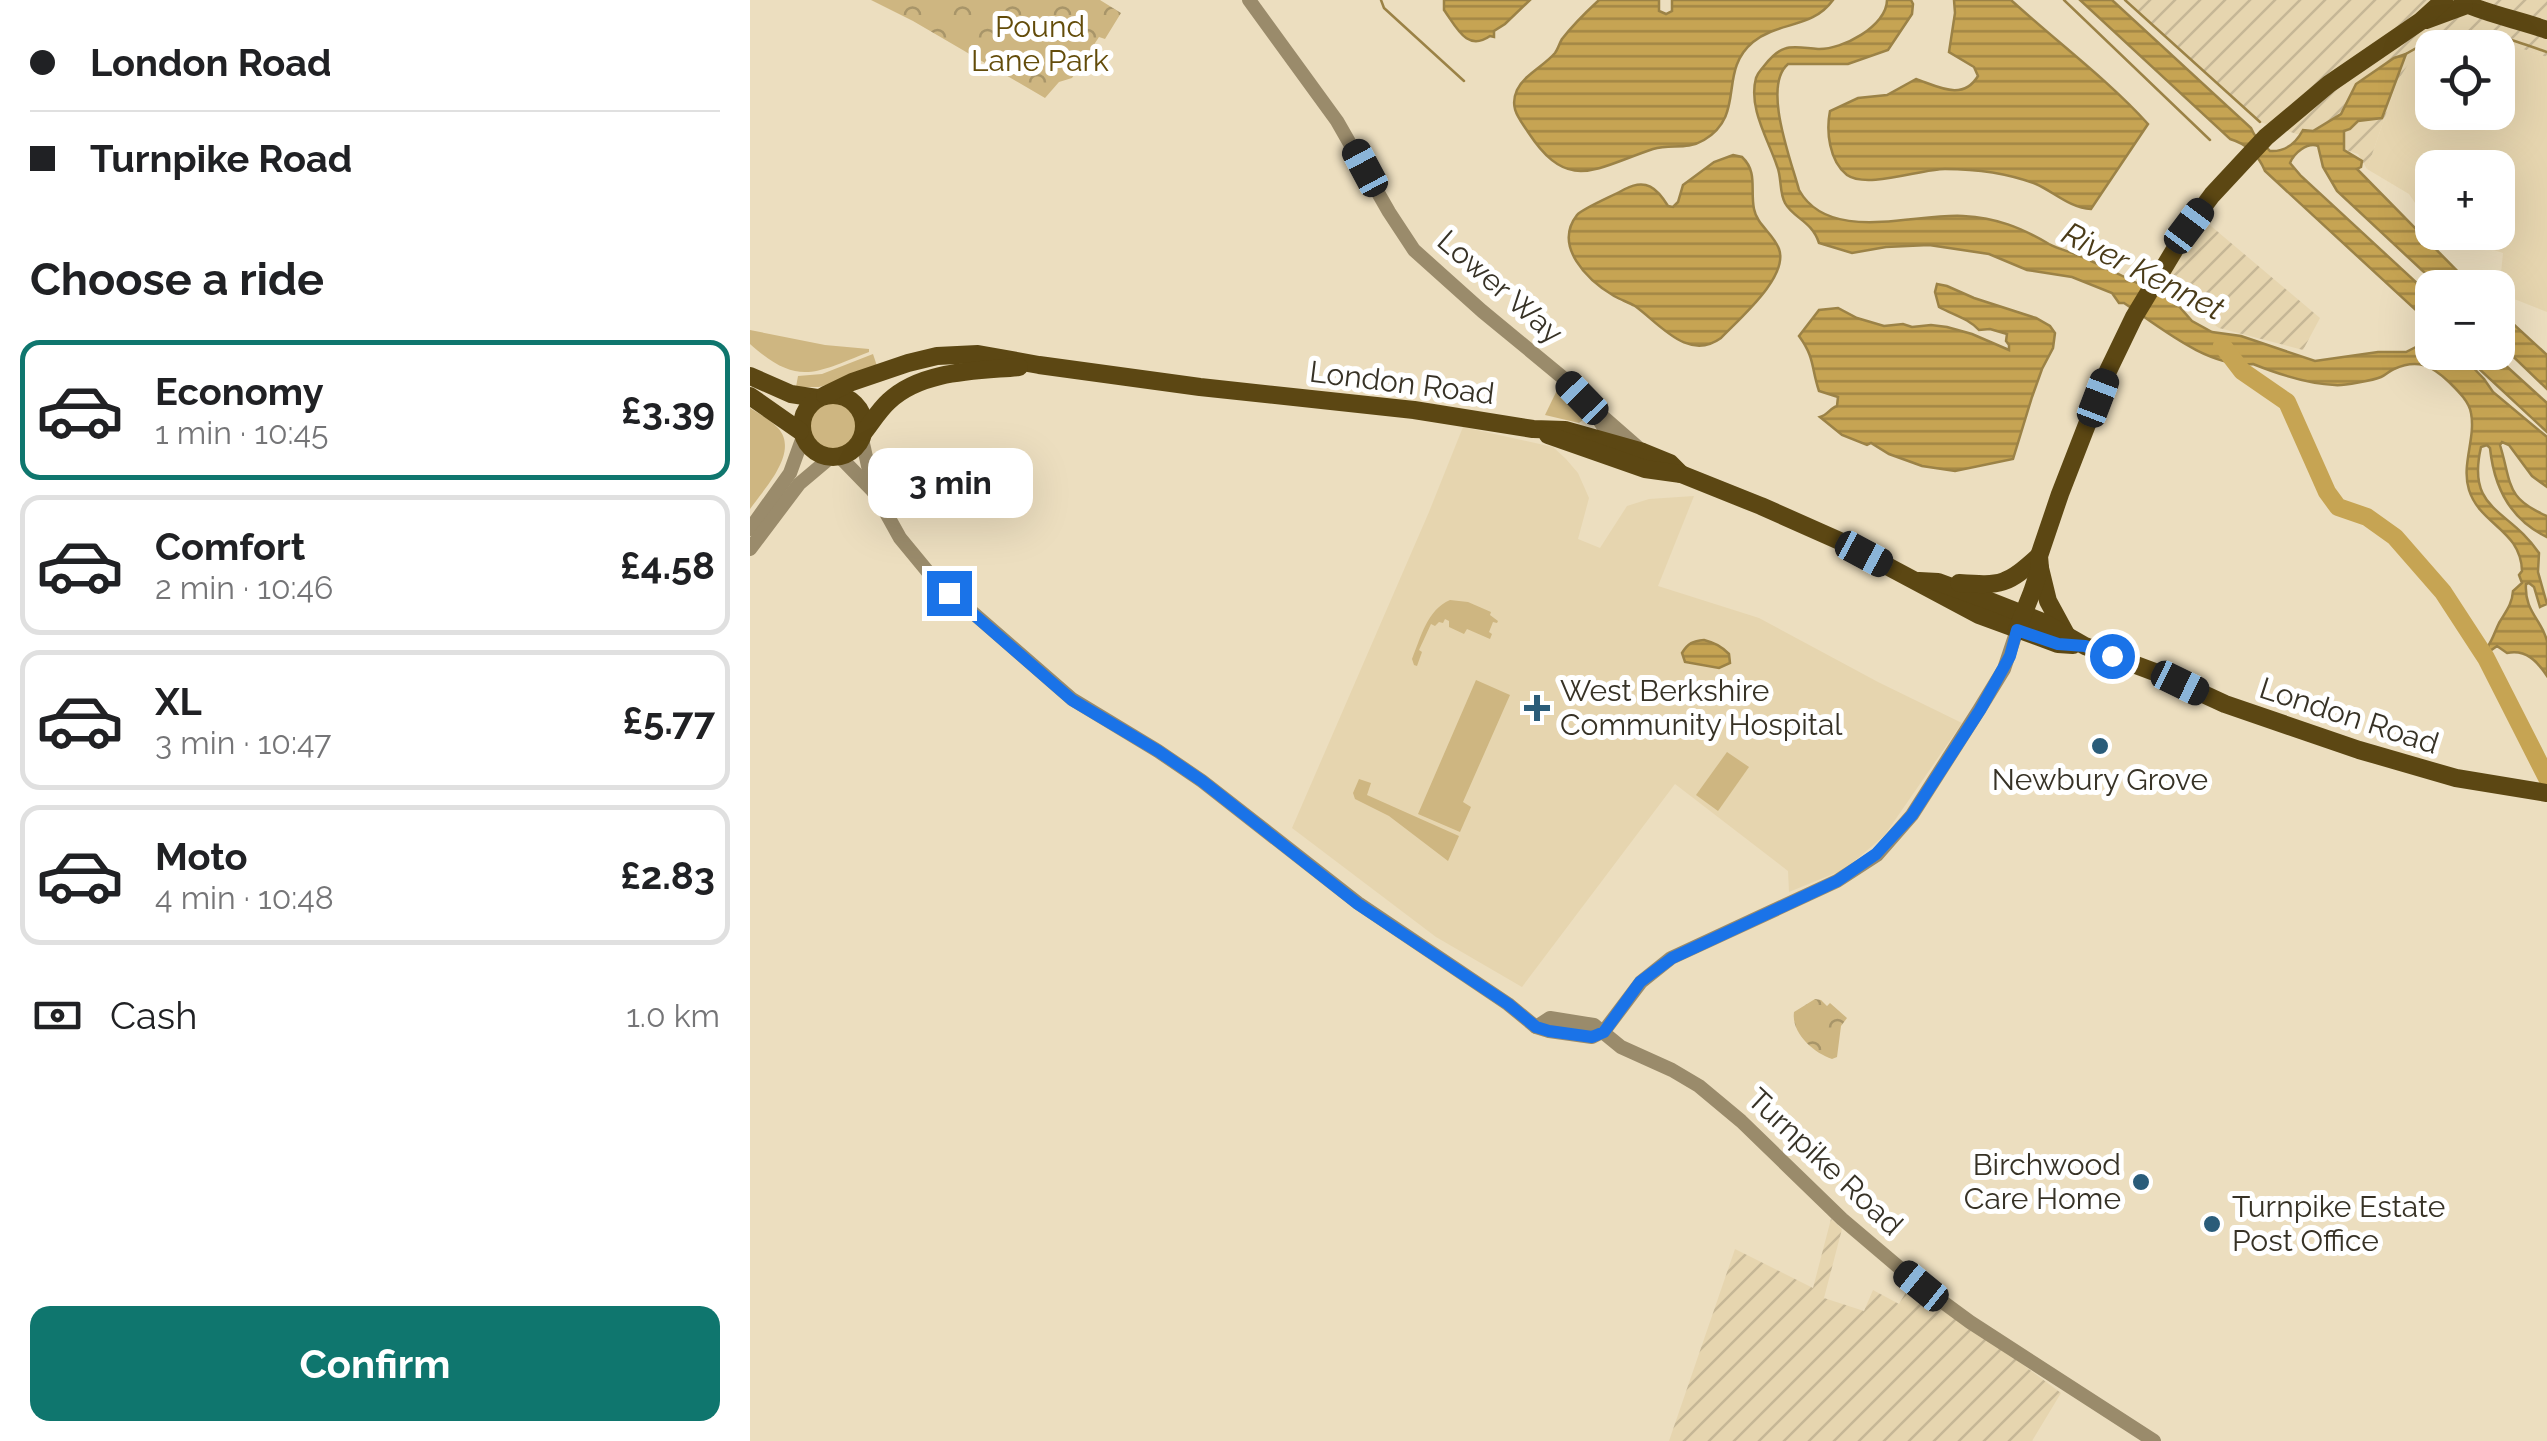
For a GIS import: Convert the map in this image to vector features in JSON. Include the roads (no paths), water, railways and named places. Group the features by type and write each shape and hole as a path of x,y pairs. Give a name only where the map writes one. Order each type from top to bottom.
{"main road":[{"path":"2018,619 2060,494 2108,372 2134,318 2189,226 2266,137 2329,84 2421,21 2444,0"},
{"path":"2490,0 2516,19"},
{"path":"2421,21 2437,18 2467,3 2547,30"},
{"path":"802,434 806,409 821,397 852,382 937,356 978,354 1039,365"},
{"path":"750,396 802,434 814,451 836,457 856,448 889,401 918,383 957,373 1039,365"},
{"name":"London Road","path":"1039,365 1414,410 1534,430 1641,459"},
{"path":"750,376 792,394 840,395 862,413 863,435"},
{"name":"London Road","path":"1534,430 1565,430 1614,444 1664,473 1681,474 1808,526 1929,582 2068,636 2225,704 2386,759 2456,778 2547,793"},
{"path":"1929,582 1994,585 2012,579 2036,563"},
{"path":"2036,563 2048,601 2068,636"},
{"name":"London Road","path":"2018,619 2058,644 2085,646"}],"street":[{"name":"Lower Way","path":"1249,0 1337,121 1414,250 1562,377 1592,410 1614,444"},
{"name":"Lower Way","path":"1592,410 1607,420 1641,459"},
{"path":"1576,432 1588,424 1592,410"},
{"path":"750,529 790,472 802,434"},
{"name":"Turnpike Road","path":"863,435 874,493"},
{"path":"750,550 800,484 836,457"},
{"name":"Turnpike Road","path":"836,457 874,493 900,538 933,578 1084,708 1202,781 1358,904 1508,1004 1536,1027 1550,1018 1594,1025 1621,1047 1684,1076 1712,1096 1842,1219 1946,1305 2154,1441"},
{"path":"1604,1032 1640,982 1672,958 1837,881 1876,854 1912,815 1980,710 2010,656 2018,619"}],"waterway":[{"path":"1381,0 1384,8 1464,81"},
{"path":"2064,0 2210,140"},
{"path":"2125,0 2260,122"},
{"path":"2404,55 2444,36 2475,31 2547,52"},
{"path":"2222,345 2242,371 2287,402 2327,492 2338,507 2367,517 2395,537 2443,592 2486,658 2547,778"}],"place":[{"name":"West Berkshire Community Hospital","path":"1537,708"},
{"name":"Newbury Grove","path":"2100,746"},
{"name":"Birchwood Care Home","path":"2141,1182"},
{"name":"Turnpike Estate Post Office","path":"2212,1224"}],"park label":[{"name":"Pound Lane Park","path":"1040,44"}],"water label":[{"name":"River Kennet","path":"2143,271"}]}
